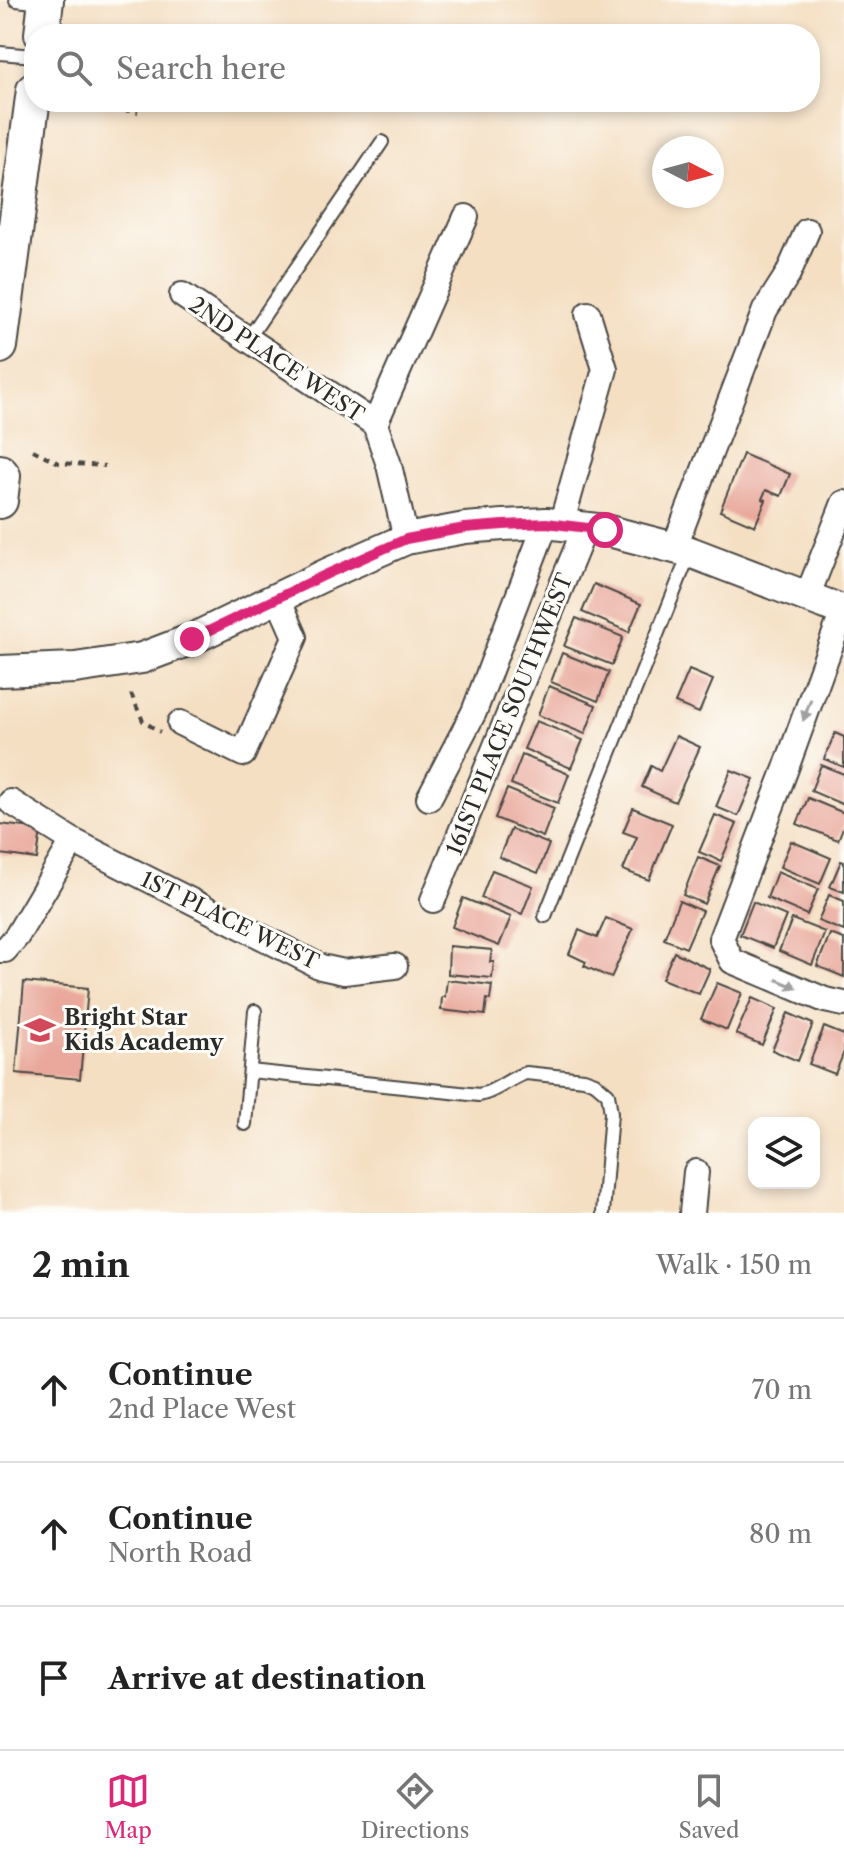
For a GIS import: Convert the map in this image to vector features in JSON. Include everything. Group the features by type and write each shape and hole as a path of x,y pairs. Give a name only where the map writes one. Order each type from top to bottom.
{"main road":[{"path":"0,346 8,230 30,112"},
{"path":"0,472 3,476 0,501"}],"street":[{"path":"375,424 466,217"},
{"path":"682,550 765,310 788,274 807,231"},
{"name":"2ND PLACE WEST","path":"182,295 375,424 389,465 406,539"},
{"path":"429,798 564,525 605,369 588,314"},
{"path":"807,597 844,503"},
{"path":"0,671 75,668 142,658 192,639 406,539 465,528 564,525 605,530 682,550 844,611 721,939 732,961 825,1000 844,1004"},
{"name":"161ST PLACE SOUTHWEST","path":"433,900 564,525"},
{"path":"173,729 243,754 295,637 278,598"},
{"name":"1ST PLACE WEST","path":"11,802 73,841 321,967 344,972 395,966"},
{"path":"0,950 5,950 17,936 73,841"},
{"path":"692,1213 696,1172"}],"lane":[{"path":"0,53 24,55"},
{"path":"248,339 382,142"},
{"path":"545,916 682,550"},
{"path":"245,1124 255,1011"},
{"path":"250,1071 479,1095 526,1073 595,1083 608,1094 611,1113 603,1213"}],"path":[{"path":"33,450 59,463 105,466"},
{"path":"131,694 143,721 173,729"}],"building":[{"path":"743,454 790,474 781,496 766,490 762,499 766,500 755,526 720,511"},
{"path":"594,584 641,604 629,632 582,612"},
{"path":"576,618 623,637 612,665 564,646"},
{"path":"562,653 609,672 598,701 551,682"},
{"path":"689,670 713,680 699,713 675,703"},
{"path":"549,686 596,705 585,734 538,715"},
{"path":"536,721 583,740 571,768 524,749"},
{"path":"835,733 844,737 844,767 824,759"},
{"path":"676,736 700,747 675,802 642,787 651,766 660,771"},
{"path":"522,755 569,774 558,803 511,784"},
{"path":"821,765 844,774 844,805 811,791"},
{"path":"731,770 754,779 738,816 716,807"},
{"path":"507,789 554,808 543,837 495,818"},
{"path":"808,798 844,813 844,825 838,840 797,824"},
{"path":"633,808 672,824 649,880 623,870 637,837 623,832"},
{"path":"715,815 737,824 721,861 699,852"},
{"path":"0,824 41,829 37,859 0,854"},
{"path":"511,829 549,844 538,873 499,857"},
{"path":"791,841 831,858 820,884 780,867"},
{"path":"698,857 720,866 704,904 683,895"},
{"path":"841,861 844,862 844,892 830,887"},
{"path":"492,870 533,886 522,914 481,898"},
{"path":"777,872 818,889 807,915 767,898"},
{"path":"829,895 844,901 844,931 818,921"},
{"path":"463,898 511,917 499,946 452,927"},
{"path":"679,901 702,911 686,948 664,939"},
{"path":"753,902 786,916 773,948 740,935"},
{"path":"606,918 633,929 611,978 584,966 586,962 569,954 579,930 597,938"},
{"path":"792,919 825,932 812,965 779,951"},
{"path":"830,934 844,939 844,977 817,966"},
{"path":"449,946 492,950 492,978 448,974"},
{"path":"674,952 710,969 699,994 662,979"},
{"path":"447,980 492,985 485,1015 441,1010"},
{"path":"24,982 88,988 80,1079 16,1073"},
{"path":"717,983 742,993 727,1030 701,1019"},
{"path":"752,998 777,1009 762,1045 736,1034"},
{"path":"788,1013 813,1024 798,1061 772,1050"},
{"path":"824,1027 844,1035 844,1052 835,1074 809,1064"}],"place":[{"name":"Bright Star Kids Academy","path":"40,1030"}],"route":[{"path":"192,639 406,539 465,528 546,523 605,530"}]}
